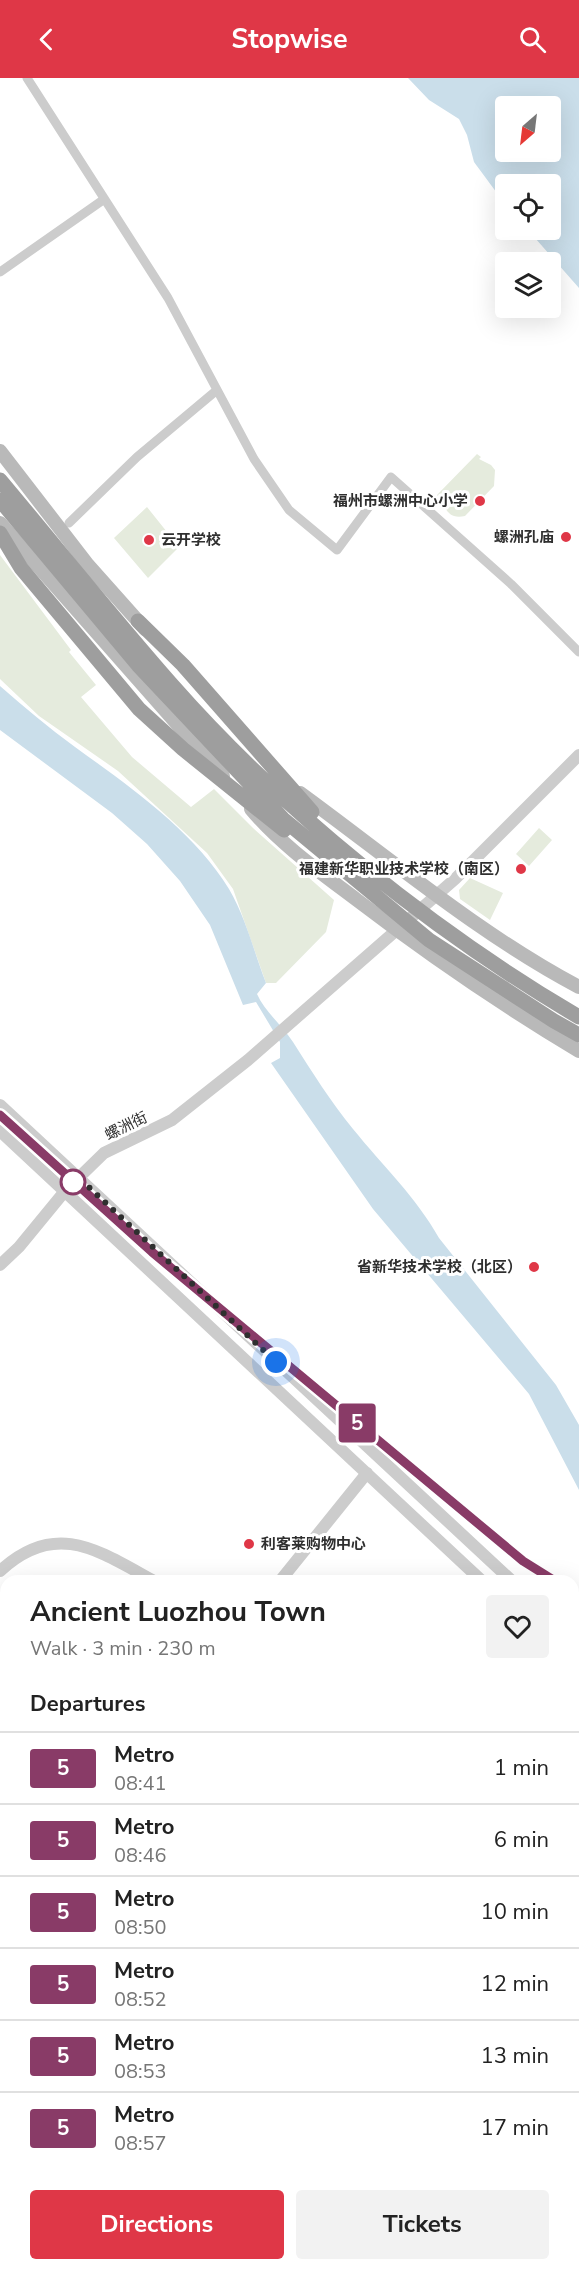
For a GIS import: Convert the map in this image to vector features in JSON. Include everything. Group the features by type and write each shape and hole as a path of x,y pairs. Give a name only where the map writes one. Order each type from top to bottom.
{"highway":[{"path":"0,480 174,686 257,771 396,892 579,1017"},
{"path":"0,500 160,689 283,819 429,940 579,1041"},
{"path":"0,533 21,568 140,709 183,749 252,806 308,847 331,860"},
{"path":"138,621 183,665 339,844"},
{"path":"517,976 579,1009"},
{"path":"554,1022 579,1035"}],"main road":[{"path":"0,451 88,565 183,674 280,776 526,957 579,987"},
{"path":"0,523 264,824 325,876 396,930 499,1002 579,1051"}],"street":[{"path":"27,78 103,200 168,298 254,459 289,510 337,550 391,477 511,584 579,652"},
{"path":"0,272 103,200"},
{"path":"69,523 137,457 217,390"},
{"name":"螺洲街","path":"0,1265 19,1247 64,1191 104,1153 172,1120 254,1054 438,894 579,755"},
{"path":"0,1105 506,1575"},
{"path":"0,1131 476,1575"},
{"path":"285,1575 367,1473"},
{"path":"0,1571 29,1550 52,1543 67,1543 97,1550 143,1575"}],"shaded area":[{"path":"477,454 481,457 479,459 491,465 495,470 494,486 465,516 454,516 447,511 436,496"},
{"path":"147,507 179,547 148,578 114,538"},
{"path":"0,555 71,650 69,652 96,685 81,697 132,757 191,807 214,789 253,828 334,900 326,932 276,983 266,983 233,889 207,853 118,771 39,716 0,679"},
{"path":"539,828 552,840 529,866 516,854"},
{"path":"470,878 503,893 490,920 460,899 459,890"}],"water":[{"path":"408,78 579,78 579,288 561,268 561,252 547,252 537,240 561,240 561,174 495,174 495,190 474,162 467,135 459,119 429,100"},
{"path":"0,686 27,710 159,811 198,848 215,868 235,900 266,983 257,994 264,1007 289,1036 345,1119 410,1195 439,1238 556,1385 579,1425 579,1490 529,1394 373,1209 271,1063 280,1058 280,1042 256,1002 243,1005 210,925 180,881 147,844 112,813 0,730"}],"metro line":[{"name":"5","path":"0,1115 152,1252 523,1561 545,1575"}],"place":[{"name":"福州市螺洲中心小学","path":"480,501"},
{"name":"螺洲孔庙","path":"566,537"},
{"name":"云开学校","path":"149,540"},
{"name":"福建新华职业技术学校（南区）","path":"521,869"},
{"name":"省新华技术学校（北区）","path":"534,1267"},
{"name":"利客莱购物中心","path":"249,1544"}],"route":[{"path":"73,1182 79,1178 276,1362"}]}
